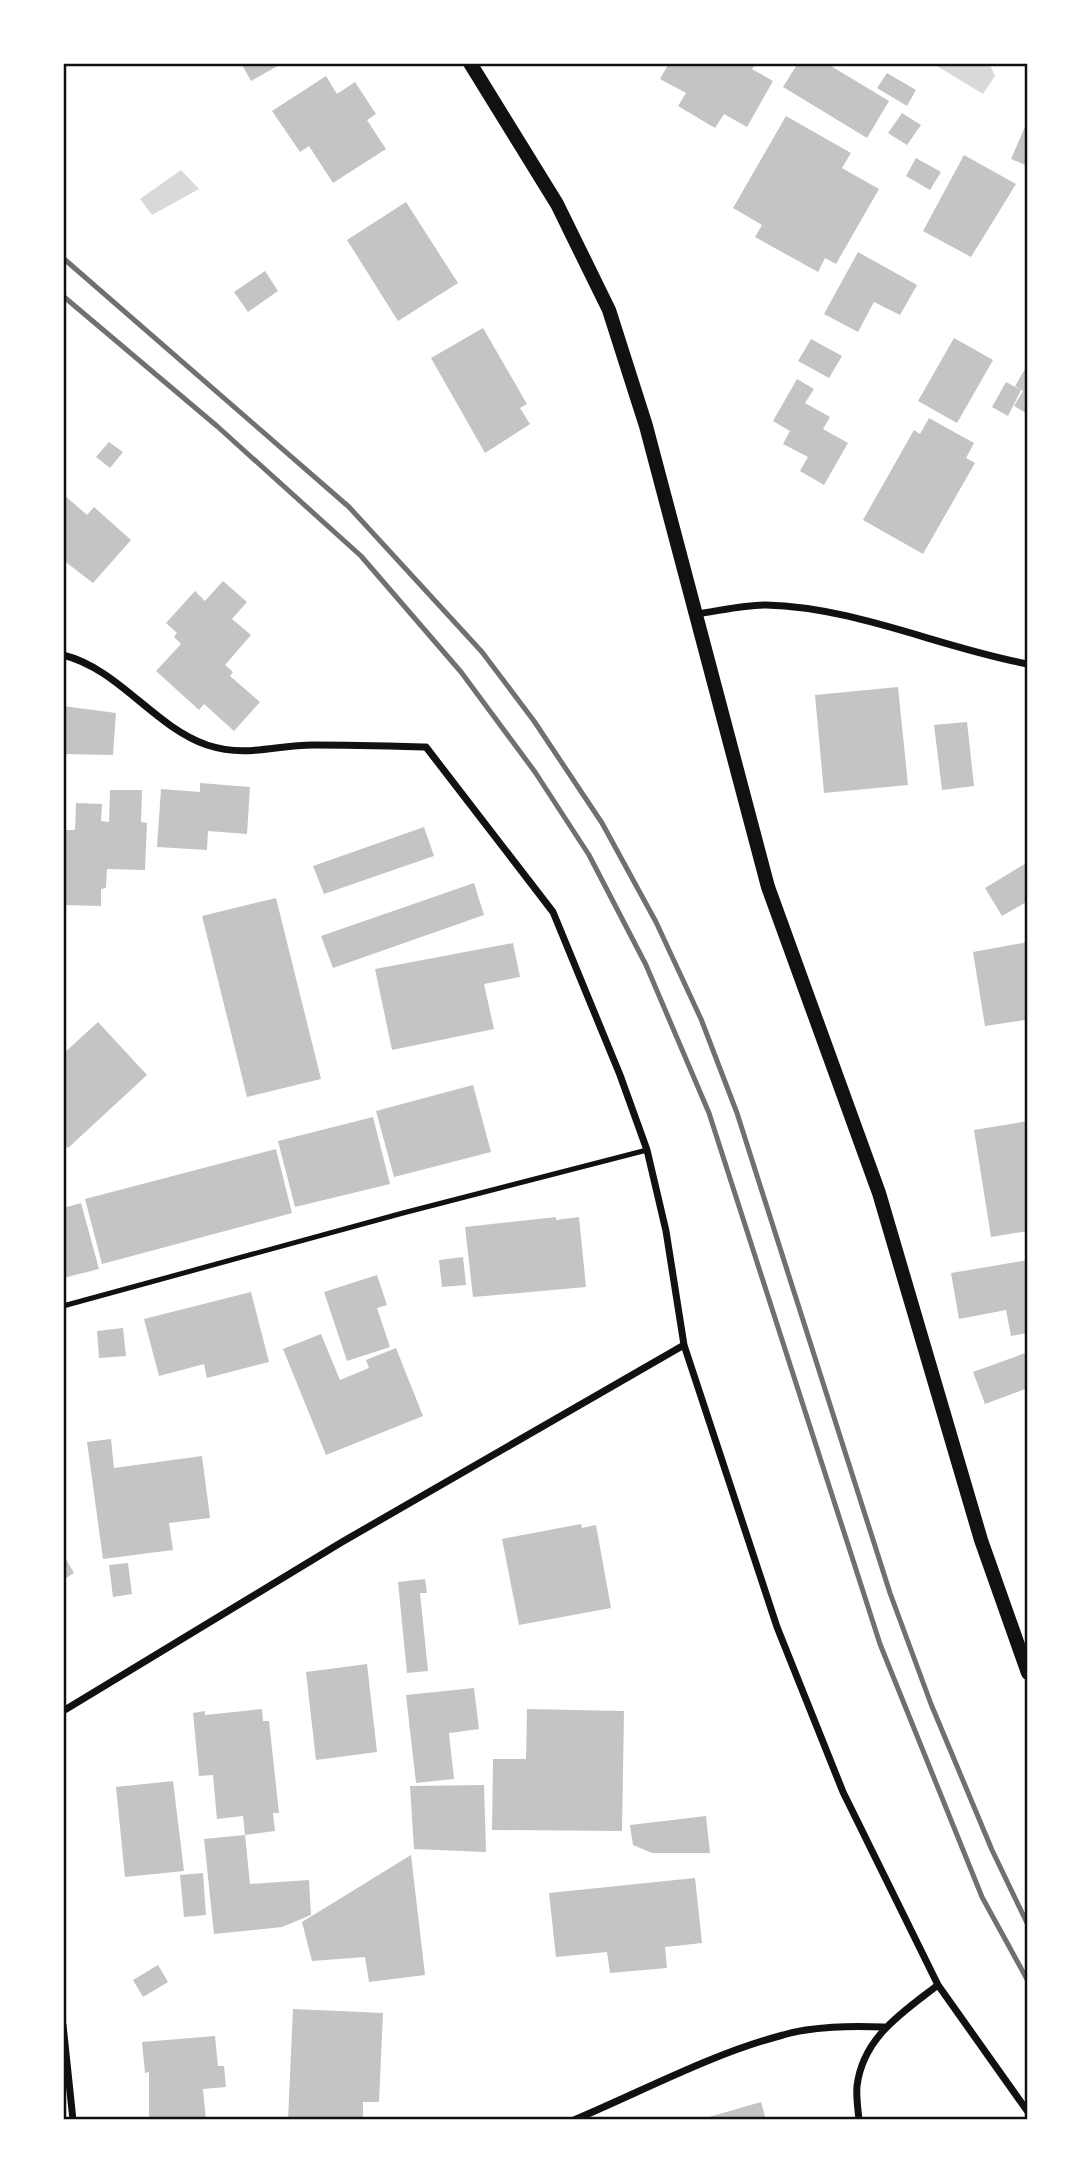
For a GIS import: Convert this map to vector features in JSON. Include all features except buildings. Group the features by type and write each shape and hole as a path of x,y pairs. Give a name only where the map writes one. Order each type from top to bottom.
{"main road":[{"path":"471,63 557,204 609,310 646,426 768,887 879,1193 981,1540 1028,1674"}],"street":[{"path":"696,614 764,605 824,611 990,657 1028,664"},
{"path":"63,655 95,667 174,727 207,744 243,753 310,745 426,747 553,912 620,1075 647,1150 666,1231 684,1346 776,1627 843,1792 938,1985 1028,2112"},
{"path":"63,1712 342,1542 684,1346"},
{"path":"859,2120 857,2086 867,2057 884,2026 938,1985"},
{"path":"63,2025 73,2120"},
{"path":"575,2120 722,2055 785,2034 848,2026 884,2026"}],"lane":[{"path":"63,1306 403,1213 647,1150"}],"shaded area":[{"path":"939,63 989,63 995,76 983,94 937,66"},
{"path":"181,170 199,189 152,215 140,199"}],"railway":[{"path":"63,258 349,507 482,652 534,721 602,823 656,922 701,1019 737,1113 890,1593 931,1704 992,1850 1028,1925"},
{"path":"63,296 218,427 361,556 461,672 535,772 589,855 646,965 709,1113 880,1644 982,1897 1028,1981"}]}
